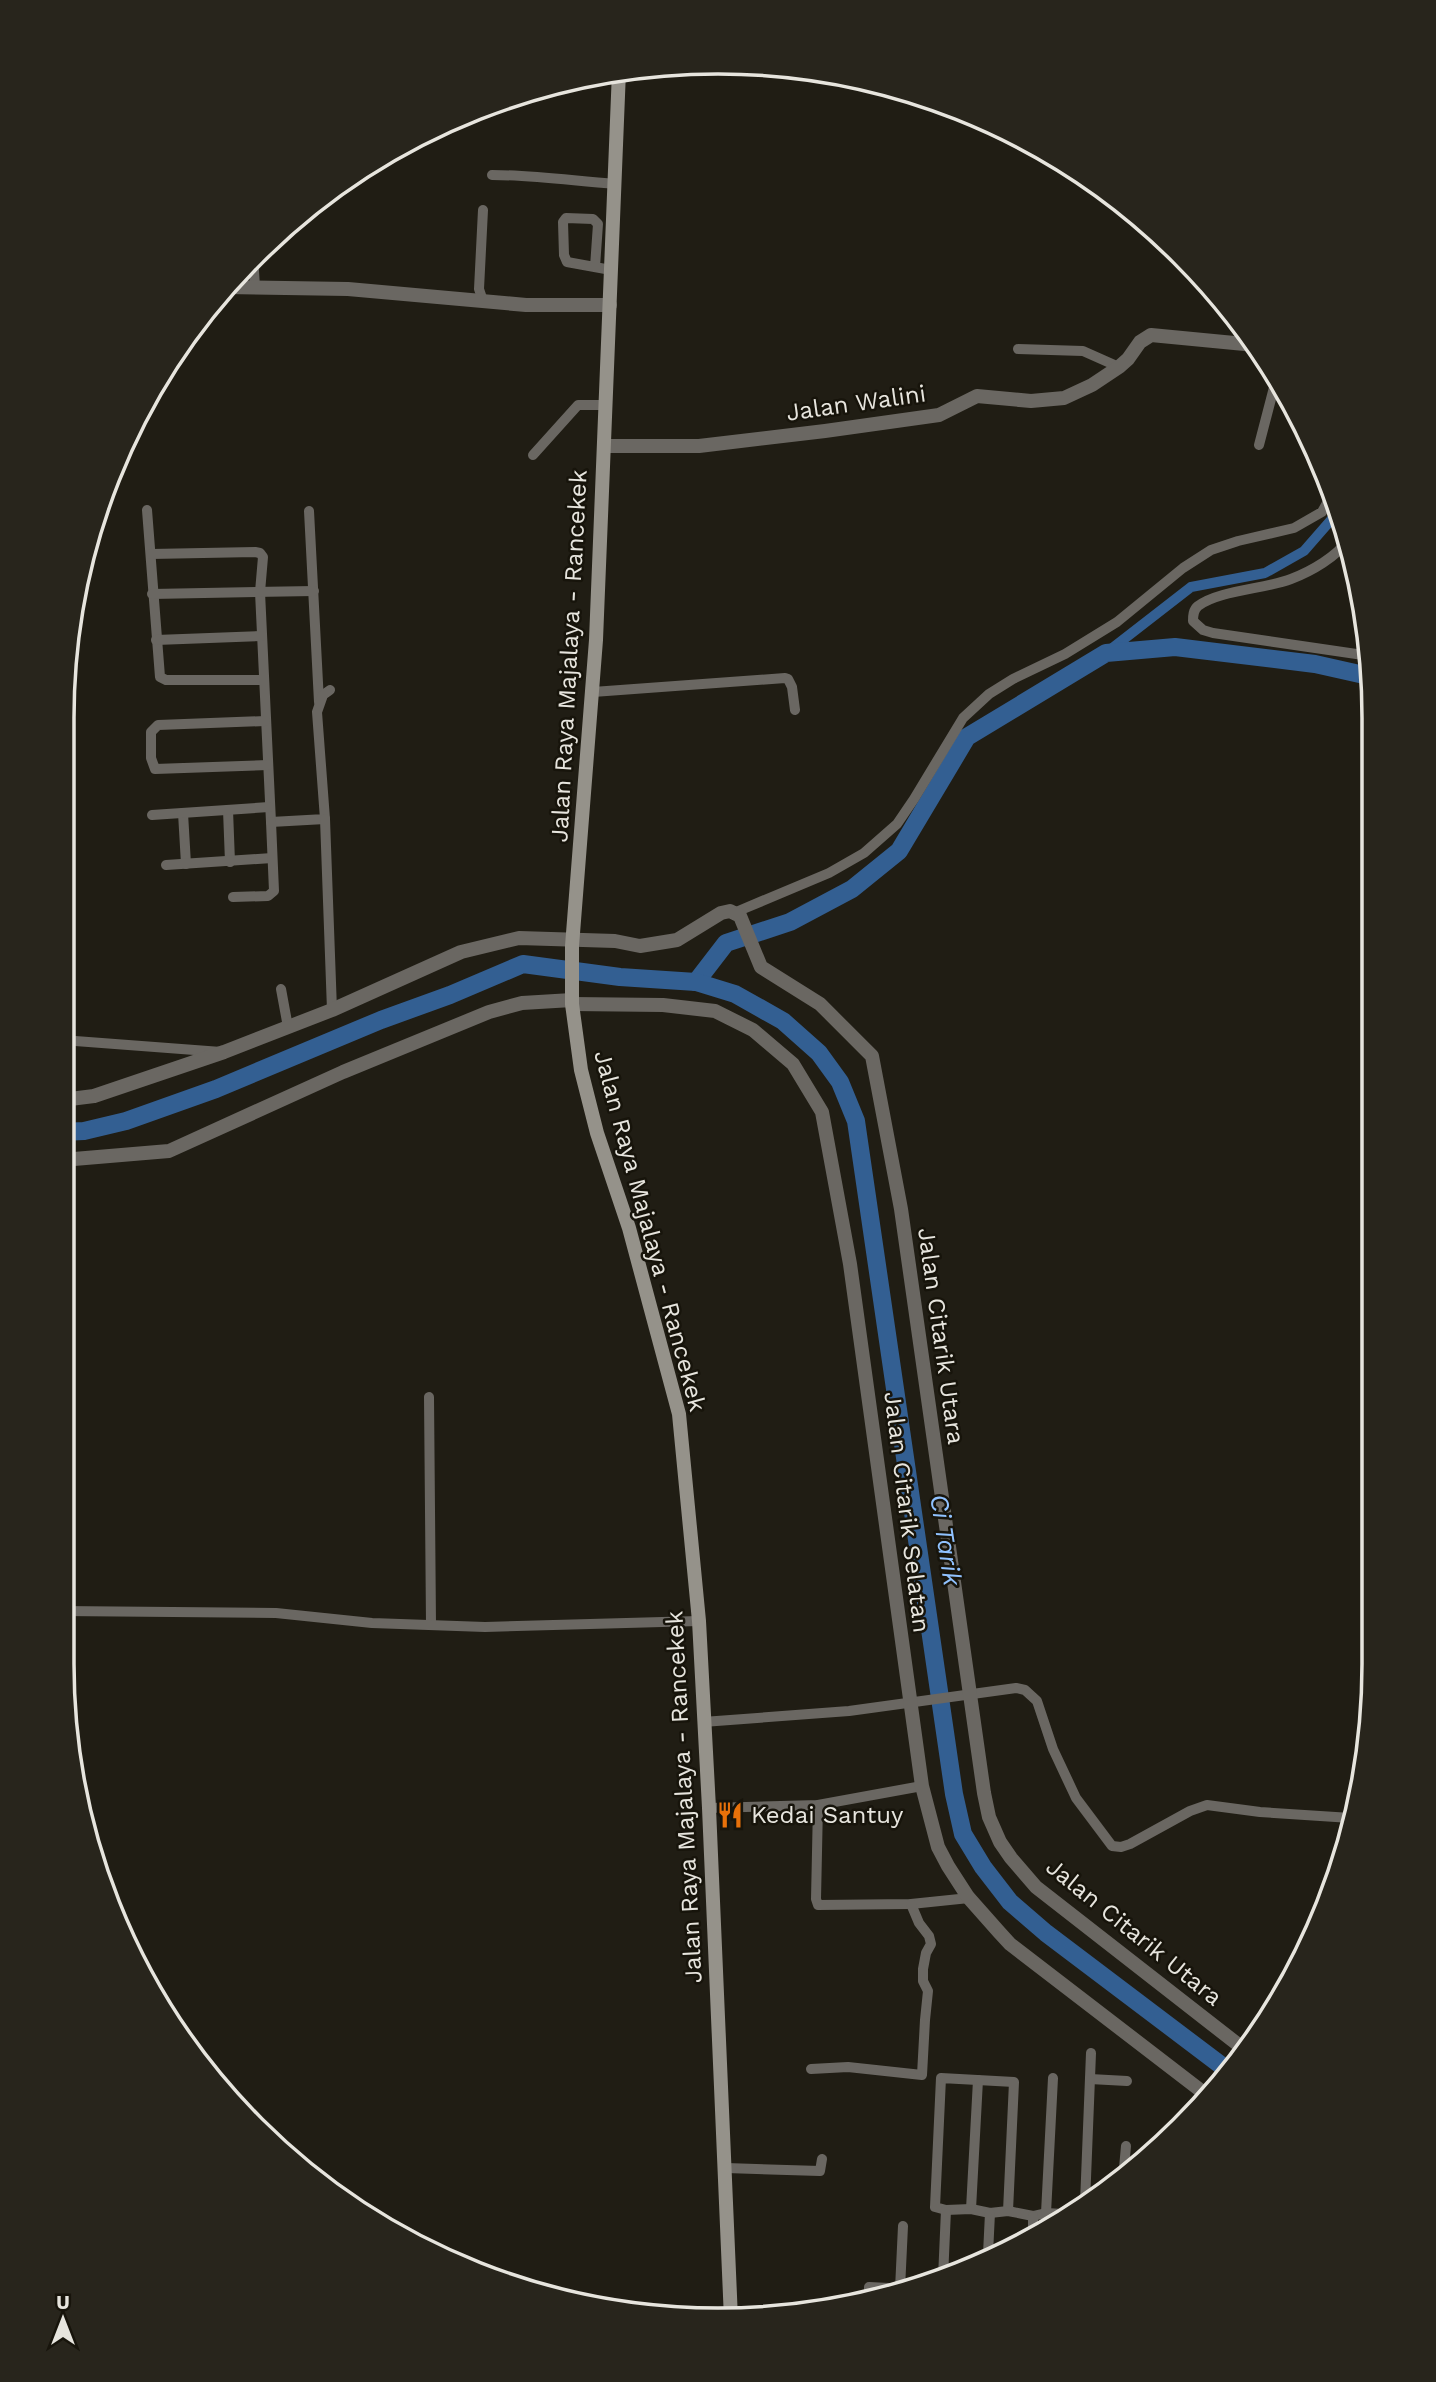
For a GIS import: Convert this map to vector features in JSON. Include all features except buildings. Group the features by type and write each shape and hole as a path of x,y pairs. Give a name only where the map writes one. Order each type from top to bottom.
{"main road":[{"name":"Jalan Raya Majalaya - Rancekek","path":"619,82 593,692 572,942 572,996 581,1070 597,1133 629,1228 679,1414 699,1622 731,2308"}],"street":[{"path":"492,175 523,175 615,184"},
{"path":"483,210 479,289 483,301"},
{"path":"595,268 598,224 593,219 566,218 563,222 565,259 570,264 595,268 611,270"},
{"path":"254,271 255,287"},
{"path":"239,287 348,289 552,307 610,305"},
{"name":"Jalan Walini","path":"605,446 699,446 939,415 977,396 1031,401 1064,398 1092,385 1119,367 1140,342 1151,335 1242,344"},
{"path":"1018,349 1083,351 1119,367"},
{"path":"1259,445 1273,391"},
{"path":"533,455 578,405 606,405"},
{"path":"74,1098 94,1096 224,1052 332,1010 461,952 519,938 572,942 615,941 640,946 677,940 721,914 730,911 738,914 829,873 864,853 897,824 963,718 989,694 1065,654 1117,622 1183,568 1211,550 1294,528 1322,512 1326,505"},
{"path":"147,510 158,673 166,680 264,680"},
{"path":"309,512 332,1010"},
{"path":"1340,548 1330,557 1291,579 1215,598 1194,611 1193,621 1203,630 1213,633 1359,654"},
{"path":"151,554 260,553 263,561 260,592 272,894 233,897"},
{"path":"152,594 314,591"},
{"path":"156,640 262,636"},
{"path":"593,692 785,678 792,687 795,710"},
{"path":"319,702 330,690"},
{"path":"265,721 158,726 151,732 150,758 155,769 268,765"},
{"path":"152,815 269,807"},
{"path":"228,810 230,862"},
{"path":"183,813 186,864"},
{"path":"271,822 325,819"},
{"path":"166,865 272,858"},
{"name":"Jalan Citarik Utara","path":"738,914 761,967 820,1004 873,1056 901,1209 967,1695 989,1817 1011,1858 1036,1886 1238,2044"},
{"path":"281,989 288,1027"},
{"name":"Jalan Citarik Selatan","path":"74,1159 169,1151 343,1072 489,1012 522,1003 572,996 715,1011 753,1030 793,1064 822,1112 850,1264 922,1786 938,1847 969,1898 1010,1944 1201,2091"},
{"path":"74,1041 224,1052"},
{"path":"429,1397 430,1624"},
{"path":"74,1611 275,1613 372,1623 485,1627 699,1622"},
{"path":"703,1722 811,1714 1017,1689 1031,1694 1037,1701 1053,1749 1076,1798 1112,1846 1130,1844 1206,1805 1344,1818"},
{"path":"709,1808 818,1805 922,1786"},
{"path":"818,1805 818,1905 911,1904 969,1898"},
{"path":"811,2068 848,2067 922,2075 928,1992 923,1981 923,1969 931,1944 911,1904"},
{"path":"1085,2193 1091,2053"},
{"path":"1008,2211 1014,2082 941,2078 933,2203 935,2207 946,2210 971,2208 990,2213 1008,2211 1033,2216 1054,2213"},
{"path":"1046,2213 1053,2078"},
{"path":"1090,2079 1127,2081"},
{"path":"971,2208 978,2080"},
{"path":"1124,2164 1126,2146"},
{"path":"726,2168 818,2171 821,2169 822,2160"},
{"path":"943,2267 946,2210"},
{"path":"988,2249 990,2213"},
{"path":"1033,2216 1033,2226"},
{"path":"903,2226 905,2281"}],"waterway":[{"path":"1106,653 1191,587 1265,573 1304,551 1331,520"},
{"path":"696,982 726,943 790,922 852,889 899,851 967,737 1106,653 1175,647 1315,664 1361,674"},
{"name":"Ci Tarik","path":"74,1131 126,1121 216,1089 523,964 620,977 696,982 735,994 783,1021 819,1053 840,1082 856,1121 954,1794 963,1834 983,1867 1010,1902 1046,1933 1221,2066"}],"place":[{"name":"Kedai Santuy","path":"730,1815"}]}
